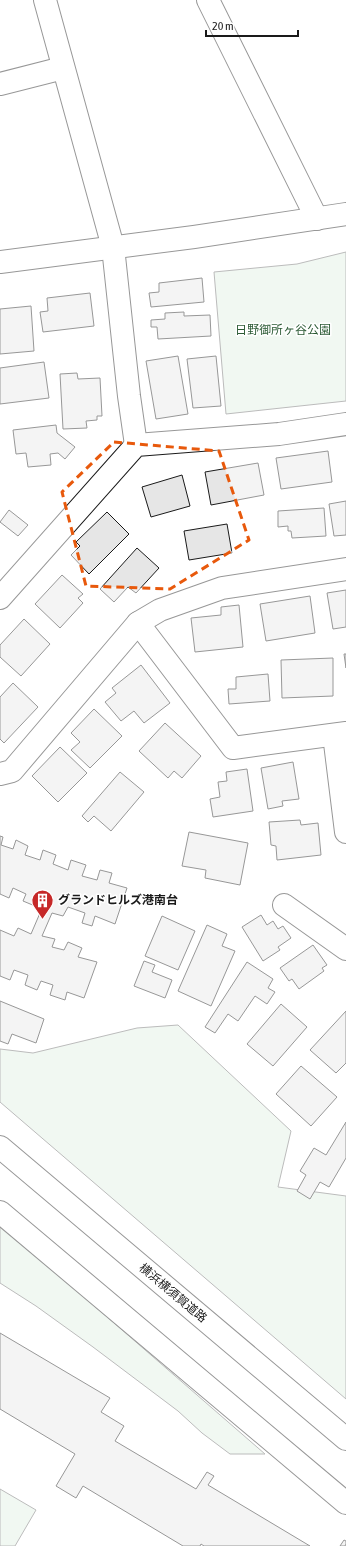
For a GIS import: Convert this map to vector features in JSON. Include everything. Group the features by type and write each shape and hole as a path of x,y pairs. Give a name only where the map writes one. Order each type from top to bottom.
{"main road":[{"path":"45,0 113,247 129,396 136,445"},
{"path":"208,0 317,219"},
{"path":"0,84 63,68"},
{"path":"0,262 346,214"},
{"path":"0,598 136,445 279,434 346,424"},
{"path":"0,774 12,771 138,623 160,610 222,588 346,569"},
{"path":"138,623 233,748 340,734 346,832"},
{"path":"284,905 346,949"},
{"name":"横浜横須賀道路","path":"0,1147 346,1439"},
{"path":"0,1212 346,1503"}],"highlighted area":[{"path":"114,442 219,451 249,540 170,589 86,586 62,492"}],"green space":[{"name":"日野御所ヶ谷公園","path":"346,252 346,401 226,414 214,272 297,264"},
{"path":"178,1025 291,1131 278,1187 346,1196 346,1399 0,1102 0,1049 33,1053 137,1028"},
{"path":"0,1224 265,1454 230,1454 202,1433 178,1411 93,1347 36,1306 0,1283"},
{"path":"0,1489 36,1510 15,1546 0,1546"}],"building":[{"path":"202,278 204,302 151,307 149,293 159,292 159,283"},
{"path":"90,293 94,326 43,332 40,312 48,311 47,298"},
{"path":"31,306 34,351 0,354 0,309"},
{"path":"184,312 184,316 210,315 211,336 158,339 157,327 151,327 151,320 165,319 165,313"},
{"path":"178,356 188,414 156,419 146,361"},
{"path":"216,356 221,406 193,408 187,359"},
{"path":"44,362 49,398 0,404 0,368"},
{"path":"77,373 78,379 100,378 102,416 97,416 97,420 86,421 87,428 63,429 60,374"},
{"path":"56,425 57,433 75,447 65,459 58,453 50,454 51,465 28,467 26,453 16,454 13,430"},
{"path":"328,451 332,482 281,489 276,458"},
{"path":"258,463 264,495 211,505 205,472"},
{"path":"182,475 190,506 151,517 142,487"},
{"path":"346,501 346,535 334,536 329,504"},
{"path":"324,508 326,536 292,538 291,531 288,531 288,526 278,527 278,511"},
{"path":"9,510 28,525 18,536 0,522"},
{"path":"107,512 129,534 89,574 71,555 80,546 76,542"},
{"path":"227,524 232,553 189,560 184,531"},
{"path":"137,548 159,568 136,593 128,587 114,602 100,589"},
{"path":"62,575 83,594 78,598 83,603 60,628 35,604"},
{"path":"346,590 346,627 333,629 327,593"},
{"path":"310,596 315,633 266,641 260,604"},
{"path":"239,605 243,647 195,652 191,618 221,615 221,607"},
{"path":"24,619 50,644 21,676 0,657 0,645"},
{"path":"344,654 346,654 346,668"},
{"path":"333,658 333,696 282,698 281,660"},
{"path":"141,665 170,703 144,723 134,711 121,721 105,702 116,693 112,688"},
{"path":"268,674 270,701 229,704 228,689 236,689 236,677"},
{"path":"13,683 38,707 4,743 0,739 0,697"},
{"path":"94,709 122,736 90,768 71,750 80,742 71,733"},
{"path":"165,723 201,756 182,778 174,771 168,778 139,751"},
{"path":"60,747 87,773 58,802 32,776"},
{"path":"293,762 299,799 282,801 283,806 268,809 261,768"},
{"path":"247,769 253,811 213,817 210,799 220,797 218,782 227,781 226,772"},
{"path":"120,772 144,792 111,831 94,816 88,822 82,816"},
{"path":"300,820 301,825 318,823 321,855 277,860 276,846 271,845 269,822"},
{"path":"189,832 248,843 240,885 205,878 206,870 182,866"},
{"name":"グランドヒルズ港南台","path":"0,836 3,837 1,845 13,849 16,840 28,846 25,855 40,860 43,850 56,855 53,864 68,870 71,860 86,865 82,876 97,880 100,870 112,873 109,883 127,888 115,924 95,916 92,926 82,923 85,913 68,907 63,916 52,913 42,936 55,939 52,947 64,950 68,942 82,948 78,957 97,962 84,998 67,992 65,1000 50,995 53,985 41,981 37,990 25,985 28,975 14,970 10,980 0,976 0,930 14,936 18,928 31,934 46,899 39,896 35,906 23,901 26,894 13,888 9,898 0,894"},
{"path":"261,915 267,925 273,921 278,929 283,926 291,938 278,947 280,950 263,961 242,927"},
{"path":"162,916 195,931 178,970 145,956"},
{"path":"207,925 227,934 222,946 235,951 211,1006 178,991"},
{"path":"313,945 327,965 322,968 324,971 299,989 292,979 289,981 280,968"},
{"path":"144,961 155,965 152,972 172,980 165,998 134,986"},
{"path":"247,962 273,979 268,988 275,992 267,1004 255,996 238,1021 228,1014 215,1033 205,1027"},
{"path":"0,1001 44,1019 36,1043 12,1034 8,1044 0,1041"},
{"path":"281,1004 307,1027 273,1066 247,1044"},
{"path":"346,1011 346,1063 336,1073 310,1050"},
{"path":"301,1066 337,1097 311,1126 276,1094"},
{"path":"346,1122 346,1158 329,1187 320,1182 310,1199 297,1191 306,1175 300,1171 314,1148 326,1155"},
{"path":"0,1333 110,1398 101,1412 124,1426 115,1441 196,1489 207,1472 214,1476 208,1485 310,1546 204,1546 201,1544 200,1546 183,1546 83,1486 76,1498 56,1486 75,1454 0,1409"},
{"path":"344,1540 346,1541 345,1546 340,1546"}],"place":[{"name":"グランドヒルズ港南台","path":"43,920"}]}
